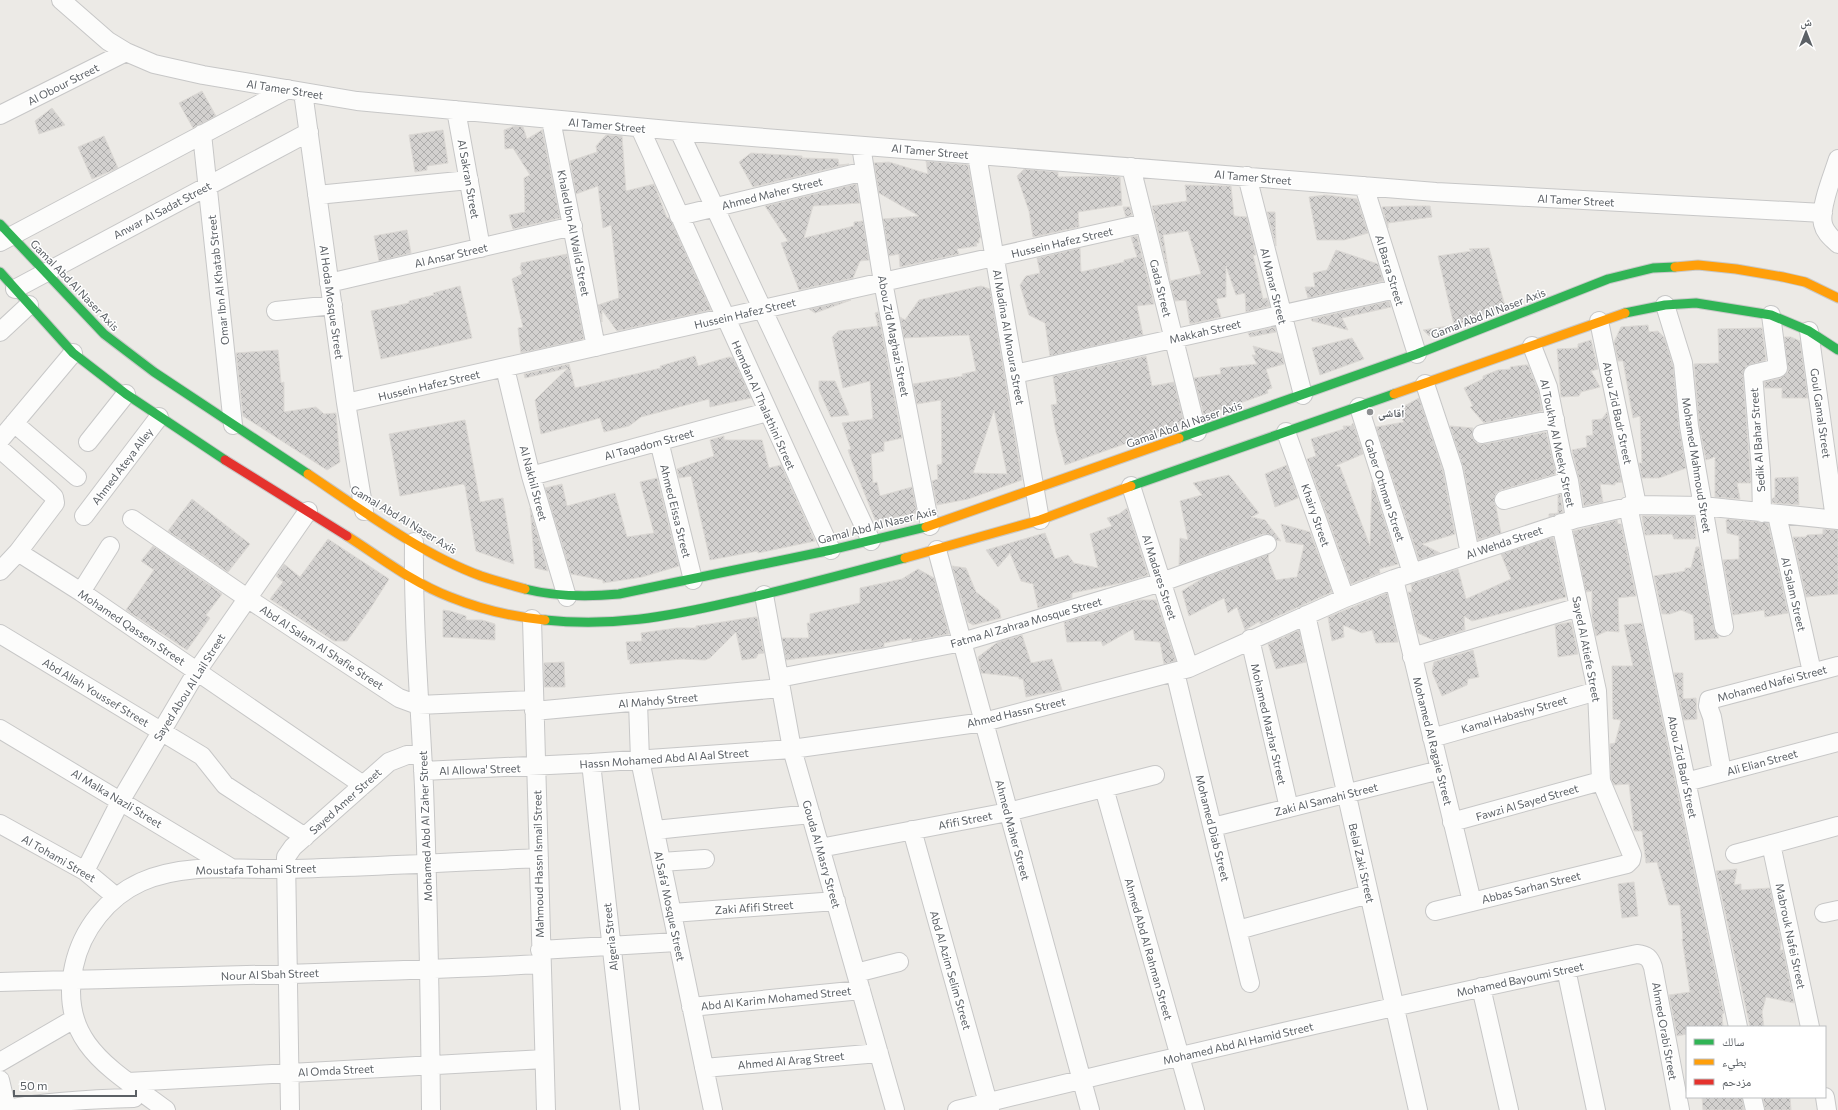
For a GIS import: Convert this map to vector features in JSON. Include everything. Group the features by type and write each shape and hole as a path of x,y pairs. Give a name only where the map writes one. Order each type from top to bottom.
{"street":[{"name":"Al Tamer Street","path":"61,0 108,41 126,52 154,64 203,75 357,101 640,128 1436,192 1823,214"},
{"name":"Al Obour Street","path":"0,116 126,52"},
{"name":"Al Hoda Mosque Street","path":"295,90 309,132 346,403 364,511"},
{"path":"4,234 202,134 295,90"},
{"name":"Al Sakran Street","path":"456,110 481,248"},
{"name":"Khaled Ibn Al Walid Street","path":"551,120 596,347"},
{"name":"Hemdan Al Thalathini Street","path":"640,128 767,412 831,550"},
{"path":"679,131 872,541"},
{"name":"Anwar Al Sadat Street","path":"15,289 309,132"},
{"name":"Omar Ibn Al Khatab Street","path":"202,134 209,185 231,428"},
{"name":"Abou Zid Maghazi Street","path":"861,146 883,282 930,526"},
{"name":"Al Madina Al Mnoura Street","path":"977,155 1036,489 1040,520"},
{"path":"1838,159 1823,214 1823,224 1827,234 1838,244"},
{"name":"Gada Street","path":"1131,167 1197,432"},
{"name":"Ahmed Maher Street","path":"679,216 865,171"},
{"name":"Al Manar Street","path":"1247,176 1281,314 1303,395"},
{"path":"317,195 469,180"},
{"name":"Al Basra Street","path":"1364,186 1417,354"},
{"name":"Hussein Hafez Street","path":"346,403 1145,223"},
{"name":"Al Ansar Street","path":"329,283 573,226"},
{"name":"Gamal Abd Al Naser Axis","path":"4,234 46,272 104,334 231,428 414,542 448,561 481,576 537,592 567,597 590,597 619,594 693,580 872,541 930,526 1303,395 1547,307 1608,278 1652,268 1698,265 1736,269 1783,277 1804,282 1838,298"},
{"path":"0,272 73,353 126,394 414,578 449,597 490,610 532,619 583,623 636,621 679,614 764,595 936,550 1040,520 1131,486 1532,346 1557,333 1626,312 1665,305 1696,303 1771,315 1810,331 1838,350"},
{"name":"Makkah Street","path":"1015,374 1396,289"},
{"path":"0,332 29,305"},
{"path":"276,312 333,305"},
{"name":"Mohamed Mahmoud Street","path":"1665,305 1683,363 1689,426 1724,627"},
{"name":"Sedik Al Bahar Street","path":"1769,514 1761,471 1753,374 1778,368 1771,315"},
{"name":"Abou Zid Badr Street","path":"1599,321 1632,506 1686,782 1738,1026"},
{"name":"Goul Gamal Street","path":"1810,331 1837,520"},
{"name":"Al Toukhy Al Meeky Street","path":"1532,346 1548,387 1569,481 1568,521"},
{"path":"0,571 18,552 55,503 50,493 1,449 14,423 73,353"},
{"name":"Al Nakhil Street","path":"505,368 531,476 567,597"},
{"path":"1425,384 1453,468 1470,554"},
{"path":"88,442 126,394"},
{"name":"Gaber Othman Street","path":"1359,407 1412,573"},
{"name":"Al Taqadom Street","path":"531,476 767,412"},
{"name":"Ahmed Ateya Alley","path":"84,516 160,417"},
{"path":"1482,434 1555,419"},
{"path":"14,423 77,477"},
{"name":"Khairy Street","path":"1286,432 1345,598"},
{"name":"Ahmed Eissa Street","path":"659,441 693,580"},
{"path":"1504,500 1569,481"},
{"name":"Al Madares Street","path":"1131,486 1162,582 1182,670"},
{"name":"Al Wehda Street","path":"1182,670 1345,598 1394,579 1568,521 1632,506 1702,506 1837,520"},
{"name":"Sayed Abou Al Lail Street","path":"85,871 121,800 160,731 197,671 308,511"},
{"name":"Al Salam Street","path":"1769,514 1812,672"},
{"name":"Abd Al Salam Al Shafie Street","path":"132,519 247,598 399,698 418,705 534,706"},
{"name":"Sayed Al Atiefe Street","path":"1568,521 1579,607 1597,691 1601,781 1632,855 1631,860 1627,864"},
{"name":"Mohamed Abd Al Zaher Street","path":"414,542 418,705 423,763 427,863 432,1110"},
{"name":"Fatma Al Zahraa Mosque Street","path":"780,683 962,642 1162,582 1267,544"},
{"path":"81,592 110,546"},
{"name":"Ahmed Maher Street","path":"936,550 1090,1110"},
{"name":"Mohamed Qassem Street","path":"18,552 81,592 363,785"},
{"name":"Mohamed Al Ragaie Street","path":"1394,579 1472,902"},
{"name":"Gouda Al Masry Street","path":"764,595 792,749 895,1110"},
{"path":"1412,657 1579,607"},
{"name":"Belal Zaki Street","path":"1306,615 1418,1110"},
{"name":"Mahmoud Hassn Ismail Street","path":"532,619 539,858 540,957 546,1110"},
{"name":"Abd Allah Youssef Street","path":"0,634 202,756 225,785 305,837"},
{"name":"Mohamed Mazhar Street","path":"1250,639 1288,808"},
{"name":"Mohamed Nafei Street","path":"1722,772 1712,717 1708,706 1709,700 1838,666"},
{"name":"Ahmed Hassn Street","path":"792,749 984,722 1182,670"},
{"name":"Mohamed Diab Street","path":"1182,670 1213,827 1250,983"},
{"name":"Al Mahdy Street","path":"534,706 638,702 780,683"},
{"name":"Kamal Habashy Street","path":"1432,738 1597,691"},
{"name":"Al Safa' Mosque Street","path":"638,702 640,760 713,1110"},
{"name":"Al Malka Nazli Street","path":"0,728 233,868"},
{"name":"Ali Elian Street","path":"1686,782 1838,742"},
{"name":"Hassn Mohamed Abd Al Aal Street","path":"536,766 792,749"},
{"name":"Sayed Amer Street","path":"290,1110 285,863 289,852 389,762 407,755 423,763"},
{"name":"Al Allowa' Street","path":"423,763 536,766"},
{"name":"Algeria Street","path":"591,763 630,1110"},
{"name":"Zaki Al Samahi Street","path":"1213,827 1440,770"},
{"name":"Afifi Street","path":"820,848 1008,812 1155,775"},
{"name":"Fawzi Al Sayed Street","path":"1452,822 1601,781"},
{"name":"Ahmed Abd Al Rahman Street","path":"1104,788 1194,1110"},
{"path":"655,830 811,814"},
{"name":"Al Tohami Street","path":"0,824 85,871 115,896"},
{"path":"1736,854 1838,826"},
{"name":"Abd Al Azim Selim Street","path":"912,830 989,1106"},
{"name":"Mabrouk Nafei Street","path":"1771,844 1810,1026"},
{"name":"Moustafa Tohami Street","path":"166,1110 132,1094 94,1053 81,1034 74,1019 70,996 71,980 76,956 86,933 100,913 115,896 141,882 166,873 233,868 286,869 539,858"},
{"path":"661,862 705,859"},
{"name":"Abbas Sarhan Street","path":"1435,911 1627,864"},
{"path":"1238,930 1369,894"},
{"name":"Zaki Afifi Street","path":"672,913 836,901"},
{"name":"Nour Al Sbah Street","path":"0,982 430,970 540,957 611,946 677,942"},
{"name":"Mohamed Bayoumi Street","path":"1395,1007 1481,986 1638,954 1645,955"},
{"name":"Ahmed Orabi Street","path":"1645,955 1654,967 1680,1110"},
{"path":"856,973 899,962"},
{"path":"1566,969 1596,1110"},
{"path":"1481,986 1509,1110"},
{"name":"Abd Al Karim Mohamed Street","path":"691,1007 861,990"},
{"name":"Mohamed Abd Al Hamid Street","path":"957,1110 989,1106 1082,1079 1395,1007"},
{"path":"0,1062 74,1019"},
{"name":"Ahmed Al Arag Street","path":"704,1068 879,1053"},
{"name":"Al Omda Street","path":"6,1109 48,1102 132,1094 289,1073 544,1059"},
{"path":"0,1080 6,1109"},
{"path":"1752,1098 1755,1110"},
{"path":"1825,1098 1827,1110"}],"building":[{"path":"202,91 216,116 193,128 179,103"},
{"path":"52,108 65,125 39,134 35,121"},
{"path":"515,126 523,127 527,139 542,130 560,218 513,229 509,215 525,212 524,178 530,175 513,148 505,149 504,130"},
{"path":"443,130 448,163 427,166 427,170 415,172 409,135"},
{"path":"606,135 622,136 626,191 654,184 667,218 669,217 672,223 711,310 617,331 602,310 602,322 598,305 619,298 611,225 603,228 598,186 576,194 570,161 597,152 596,146"},
{"path":"104,136 118,168 92,179 78,147"},
{"path":"751,153 802,156 802,158 838,159 839,165 849,164 753,187 739,162"},
{"path":"926,161 968,165 981,238 979,238 979,243 976,243 977,246 957,249 959,254 900,267 899,254 889,256 883,219 919,216 879,193 874,163 889,162 928,174"},
{"path":"1024,169 1058,172 1058,177 1120,177 1122,205 1078,212 1079,227 1033,237 1029,211 1017,176"},
{"path":"856,184 860,203 813,206 804,238 854,226 854,222 863,221 869,260 860,261 853,278 799,290 781,243 788,241 765,206"},
{"path":"1185,185 1231,186 1234,216 1247,217 1256,255 1253,255 1263,299 1267,298 1270,306 1246,312 1245,293 1236,295 1226,266 1226,297 1216,299 1221,317 1190,324 1186,300 1175,301 1170,281 1201,274 1188,231 1163,235 1170,280 1152,206 1187,201"},
{"path":"1326,195 1357,199 1368,233 1344,240 1317,240 1309,197"},
{"path":"1430,206 1432,217 1388,223 1388,228 1382,207"},
{"path":"1123,207 1130,207 1132,215 1126,217"},
{"path":"1267,212 1275,212 1276,246"},
{"path":"407,230 411,253 379,261 374,236"},
{"path":"1137,236 1154,304 1137,306 1143,335 1050,356 1045,323 1029,315 1020,285 1026,276 1040,273 1037,258 1080,248 1081,272 1124,262 1124,260 1137,257 1131,237"},
{"path":"1489,248 1505,306 1429,336 1423,330 1454,325 1438,256 1472,251 1469,249"},
{"path":"1336,250 1378,264 1383,281 1308,298 1305,287 1315,287 1313,273 1327,270"},
{"path":"567,254 584,339 521,353 518,328 523,327 512,279 522,274 520,267 521,263"},
{"path":"460,286 472,338 381,359 371,311 409,303 409,301 434,295 433,293"},
{"path":"981,286 990,289 1022,480 968,499 937,505 932,481 938,479 937,465 942,464 941,400 917,404 913,384 963,376 962,374 976,371 969,335 904,338 900,317 905,320 919,300","holes":["994,410 1007,474 973,473"]},
{"path":"851,300 815,313 809,309"},
{"path":"1389,301 1391,307 1342,318 1348,330 1312,321 1311,319"},
{"path":"878,312 902,438 884,442 884,451 871,454 873,483 877,482 880,496 912,487 917,513 876,522 852,462 848,450 851,449 842,423 873,419 870,381 843,388 832,337 838,331 878,326 875,313"},
{"path":"1648,325 1649,332 1658,331 1664,337 1673,365 1679,427 1686,468 1659,478 1642,478 1639,463 1642,463 1640,416 1633,418 1623,361 1618,361 1614,342 1621,327"},
{"path":"1275,327 1276,332 1250,337 1248,333"},
{"path":"1762,328 1766,360 1746,366 1743,375 1751,483 1737,483 1740,499 1715,497 1715,457 1706,460 1699,425 1694,364 1719,363 1718,329"},
{"path":"1784,337 1791,337 1800,341 1808,398 1782,398 1782,388 1765,388 1764,382 1781,378 1788,372"},
{"path":"1352,338 1364,359 1320,375 1312,348"},
{"path":"1591,340 1598,369 1591,371 1600,387 1581,392 1579,396 1561,397 1557,349 1578,348 1578,344"},
{"path":"1253,346 1282,354 1284,364 1266,369 1272,388 1267,390 1268,393 1204,416 1194,378 1221,374 1220,368 1257,364 1252,355 1256,355"},
{"path":"278,350 281,383 284,382 284,412 316,407 324,414 336,413 340,462 327,470 243,416 236,353"},
{"path":"695,356 698,366 729,357 733,358 751,398 710,407 709,399 641,417 629,426 604,432 600,418 541,434 535,400 568,368 525,378 524,374 569,364 575,388 661,368 660,366"},
{"path":"1146,356 1152,386 1174,382 1184,423 1065,465 1056,432 1051,405 1057,404 1053,376"},
{"path":"1528,365 1538,390 1542,411 1484,423 1470,407 1473,406 1464,388 1483,379 1483,376 1498,370 1511,369 1510,367"},
{"path":"819,381 835,381 849,415 831,417 819,390"},
{"path":"1419,398 1443,471 1455,534 1422,544 1440,553 1419,560 1376,427 1404,422 1397,410"},
{"path":"1607,412 1622,482 1615,483 1615,485 1600,484 1603,502 1584,506 1572,450 1587,447 1586,436 1593,435 1592,420 1602,419"},
{"path":"465,420 480,502 503,498 514,564 476,551 465,486 463,484 400,496 389,434"},
{"path":"1353,423 1363,454 1335,466 1340,467 1370,546 1372,482 1398,564 1379,569 1380,573 1351,584 1307,459 1316,456 1311,439 1344,429 1343,426 1351,426"},
{"path":"1450,426 1473,428 1472,436 1474,441 1478,444 1546,432 1556,474 1501,490 1496,493 1494,503 1501,533 1478,540 1463,466"},
{"path":"724,436 724,440 762,440 769,468 781,465 815,541 758,553 758,551 710,560 691,476 679,478 677,469 714,456 710,440"},
{"path":"1287,465 1298,498 1275,507 1265,474"},
{"path":"1229,475 1259,513 1251,517 1265,520 1281,541 1276,540 1269,534 1263,534 1179,565 1180,538 1188,540 1180,501 1202,495 1193,483"},
{"path":"1798,477 1799,505 1772,503 1772,499 1775,497 1775,478"},
{"path":"657,478 679,566 642,577 603,583 603,580 571,574 545,488 562,484 567,506 615,493 627,537 654,533 640,482"},
{"path":"1560,494 1563,512 1549,517 1549,514 1558,513 1558,495"},
{"path":"192,499 250,544 228,572 168,531"},
{"path":"530,508 548,571 535,568"},
{"path":"1127,508 1148,575 1126,582 1072,593 1072,598 1038,608 1033,584 1021,581 1010,553 998,567 986,550 1045,533 1055,559 1068,555 1074,563 1098,568 1090,534 1112,526 1107,518 1119,514"},
{"path":"1642,516 1694,516 1696,539 1674,539 1672,534 1645,535"},
{"path":"1617,520 1618,524 1621,524 1636,596 1618,598 1619,632 1607,631 1596,636 1592,617 1592,591 1586,592 1573,531"},
{"path":"1726,520 1768,523 1788,613 1765,617 1764,610 1733,615 1723,560 1739,559 1739,536 1727,533"},
{"path":"1281,524 1310,532 1332,592 1260,624 1260,621 1245,630 1237,607 1228,613 1224,598 1189,616 1182,591 1203,578 1269,554 1268,559 1276,580 1297,577 1304,545 1286,542"},
{"path":"1823,529 1838,530 1838,594 1806,597 1793,537 1806,537 1807,535 1823,534"},
{"path":"1553,537 1566,597 1472,621 1464,616 1465,630 1433,640 1418,633 1408,592 1412,592 1411,584 1458,569 1466,599 1511,579 1501,554"},
{"path":"328,539 389,579 347,641 334,641 270,599 283,582 276,576 284,564 300,577"},
{"path":"153,546 222,594 206,615 210,618 187,650 126,610 154,570 141,561"},
{"path":"1696,547 1699,547 1714,629 1719,638 1695,640 1693,615 1681,610 1670,614 1662,614 1654,576 1685,571 1685,568 1691,568"},
{"path":"952,566 966,568 976,592 999,610 1001,618 973,625 968,622"},
{"path":"918,569 934,578 949,634 912,641 911,638 884,643 884,647 879,648 786,660 782,638 809,638 807,623 810,623 810,614 860,603 860,588 902,579"},
{"path":"1387,593 1398,642 1376,643 1372,630 1362,633 1343,625 1344,637 1332,641 1328,617"},
{"path":"1139,600 1156,600 1176,661 1164,664 1160,642 1135,640 1133,629 1103,646 1101,641 1067,642 1064,622"},
{"path":"443,610 466,616 466,620 482,620 495,624 495,640 443,637"},
{"path":"757,617 764,653 758,654 756,658 742,660 736,632 710,658 705,660 682,659 630,664 630,659 628,660 626,642 642,641 641,633 677,628 696,628 696,626"},
{"path":"1571,622 1578,654 1558,657 1555,625"},
{"path":"1642,623 1724,1013 1722,1014 1723,1026 1686,1026 1686,1034 1677,1036 1669,995 1690,992 1682,939 1680,905 1669,905 1657,862 1646,863 1642,831 1634,831 1629,784 1614,785 1611,779 1610,744 1615,743 1621,720 1613,719 1612,666 1633,666 1624,625"},
{"path":"1299,630 1306,662 1276,669 1268,644"},
{"path":"1022,635 1031,663 1052,659 1062,690 1026,697 1023,679 1019,679 1019,677 981,673 978,657 998,642"},
{"path":"1473,650 1479,677 1468,679 1467,685 1442,696 1432,672 1434,662"},
{"path":"564,662 565,687 544,687 544,663"},
{"path":"1674,673 1683,673 1683,699 1696,698 1697,719 1684,720"},
{"path":"1737,869 1734,885 1741,884 1741,890 1770,888 1781,942 1780,950 1783,950 1794,1003 1766,997 1762,1012 1764,1026 1750,1026 1716,871"},
{"path":"1634,882 1638,916 1622,918 1618,884"},
{"path":"1702,1098 1742,1098 1744,1110 1703,1110"},
{"path":"1763,1098 1790,1098 1791,1110 1765,1110"}],"traffic: fast":[{"path":"0,224 104,334 154,372 308,474"},
{"path":"1179,438 1417,354 1608,279 1653,268 1675,267"},
{"path":"0,272 73,353 126,394 225,460"},
{"path":"1625,313 1665,305 1696,303 1771,315 1809,331 1838,350"},
{"path":"1131,486 1394,394"},
{"path":"525,589 549,594 572,596 619,594 831,550 926,527"},
{"path":"545,620 593,622 661,616 775,592 905,558"}],"traffic: slow":[{"path":"1675,267 1698,265 1736,269 1783,277 1805,282 1838,298"},
{"path":"1394,394 1625,313"},
{"path":"926,527 1179,438"},
{"path":"308,474 414,544 459,567 481,576 525,589"},
{"path":"905,558 1040,520 1131,486"},
{"path":"347,536 397,569 436,591 485,609 509,615 545,620"}],"traffic: jam":[{"path":"225,460 347,536"}],"place":[{"name":"أقاشي","path":"1370,412"}]}
